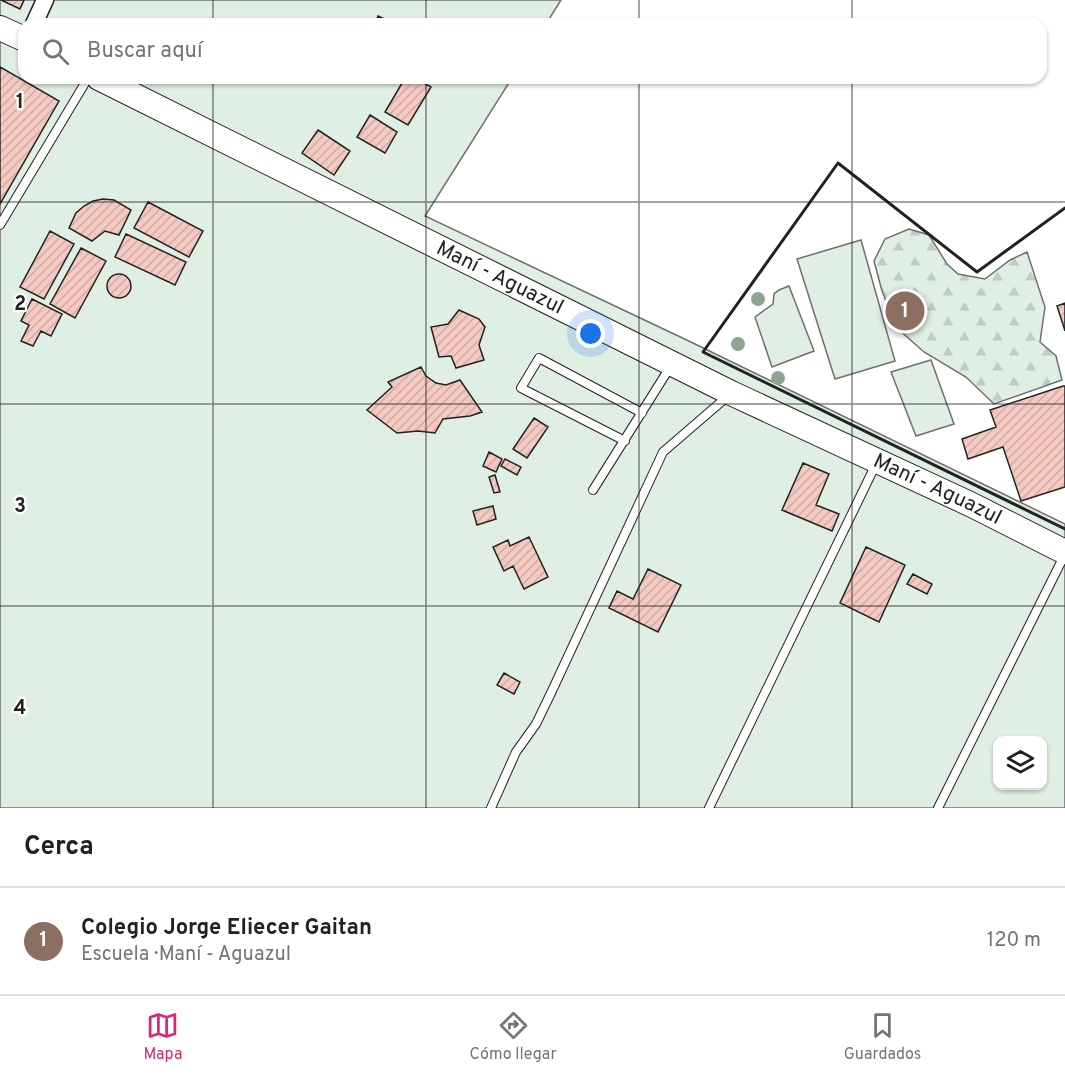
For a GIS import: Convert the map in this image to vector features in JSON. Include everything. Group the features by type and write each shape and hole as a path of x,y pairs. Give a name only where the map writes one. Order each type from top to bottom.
{"street":[{"path":"37,18 45,0"},
{"path":"0,28 18,36"},
{"name":"Maní - Aguazul","path":"111,84 672,364 972,505 1065,553"}],"lane":[{"path":"0,225 84,84"},
{"path":"625,441 521,388 539,358 642,413"},
{"path":"594,490 672,364"},
{"path":"491,808 516,753 536,723 551,693 663,452 731,393"},
{"path":"709,808 878,461"},
{"path":"938,808 1065,553"}],"green space":[{"path":"0,0 561,0 550,18 18,18 18,84 508,84 425,216 1065,524 1065,808 0,808"},
{"path":"909,229 929,235 947,264 958,274 985,279 1010,260 1027,252 1045,307 1040,342 1056,356 1062,380 994,404 966,377 924,352 897,328 882,291 874,261 885,239"},
{"path":"861,240 895,361 835,379 797,259"},
{"path":"789,286 814,351 772,367 755,317 773,304 774,294"},
{"path":"931,360 954,424 916,436 891,372"}],"building":[{"path":"1,0 24,0 20,9"},
{"path":"0,67 18,77 18,84 30,84 59,101 0,204"},
{"path":"401,84 426,84 431,87 408,125 385,112"},
{"path":"370,115 397,132 385,153 357,137"},
{"path":"318,130 350,151 334,175 302,153"},
{"path":"103,199 114,200 131,210 119,235 105,231 92,241 69,228 76,213 84,206"},
{"path":"148,202 203,231 189,257 134,228"},
{"path":"50,231 74,244 44,299 20,287"},
{"path":"126,234 186,262 175,285 115,257"},
{"path":"81,248 106,261 75,318 50,304"},
{"path":"119,274 128,277 131,286 128,295 119,298 110,295 107,286 110,277"},
{"path":"32,299 62,314 51,336 41,331 33,346 21,341 29,325 21,321"},
{"path":"1065,303 1065,331 1057,306"},
{"path":"459,310 479,319 485,327 479,345 484,360 456,368 451,356 439,357 431,327 448,324"},
{"path":"421,367 426,376 436,383 446,385 460,380 482,412 470,416 443,419 435,433 418,431 397,433 367,410 392,387 388,382"},
{"path":"1065,386 1065,487 1021,501 1003,447 968,459 962,439 996,427 990,410"},
{"path":"534,418 548,427 527,458 513,449"},
{"path":"489,452 502,459 496,472 483,466"},
{"path":"505,459 521,467 517,475 501,466"},
{"path":"803,463 829,474 816,505 839,514 832,531 782,510"},
{"path":"495,475 500,492 494,493 489,477"},
{"path":"493,506 496,519 477,525 473,511"},
{"path":"529,537 548,577 524,589 513,566 504,571 493,547 508,540 510,546"},
{"path":"866,547 905,565 879,622 840,603"},
{"path":"648,569 681,585 658,632 609,608 617,591 633,599"},
{"path":"913,574 932,584 927,594 907,584"},
{"path":"504,673 520,682 514,694 497,685"}],"wall":[{"path":"1065,208 977,272 838,163 703,352 1065,529"}],"place":[{"name":"Colegio Jorge Eliecer Gaitan","path":"905,311"}]}
